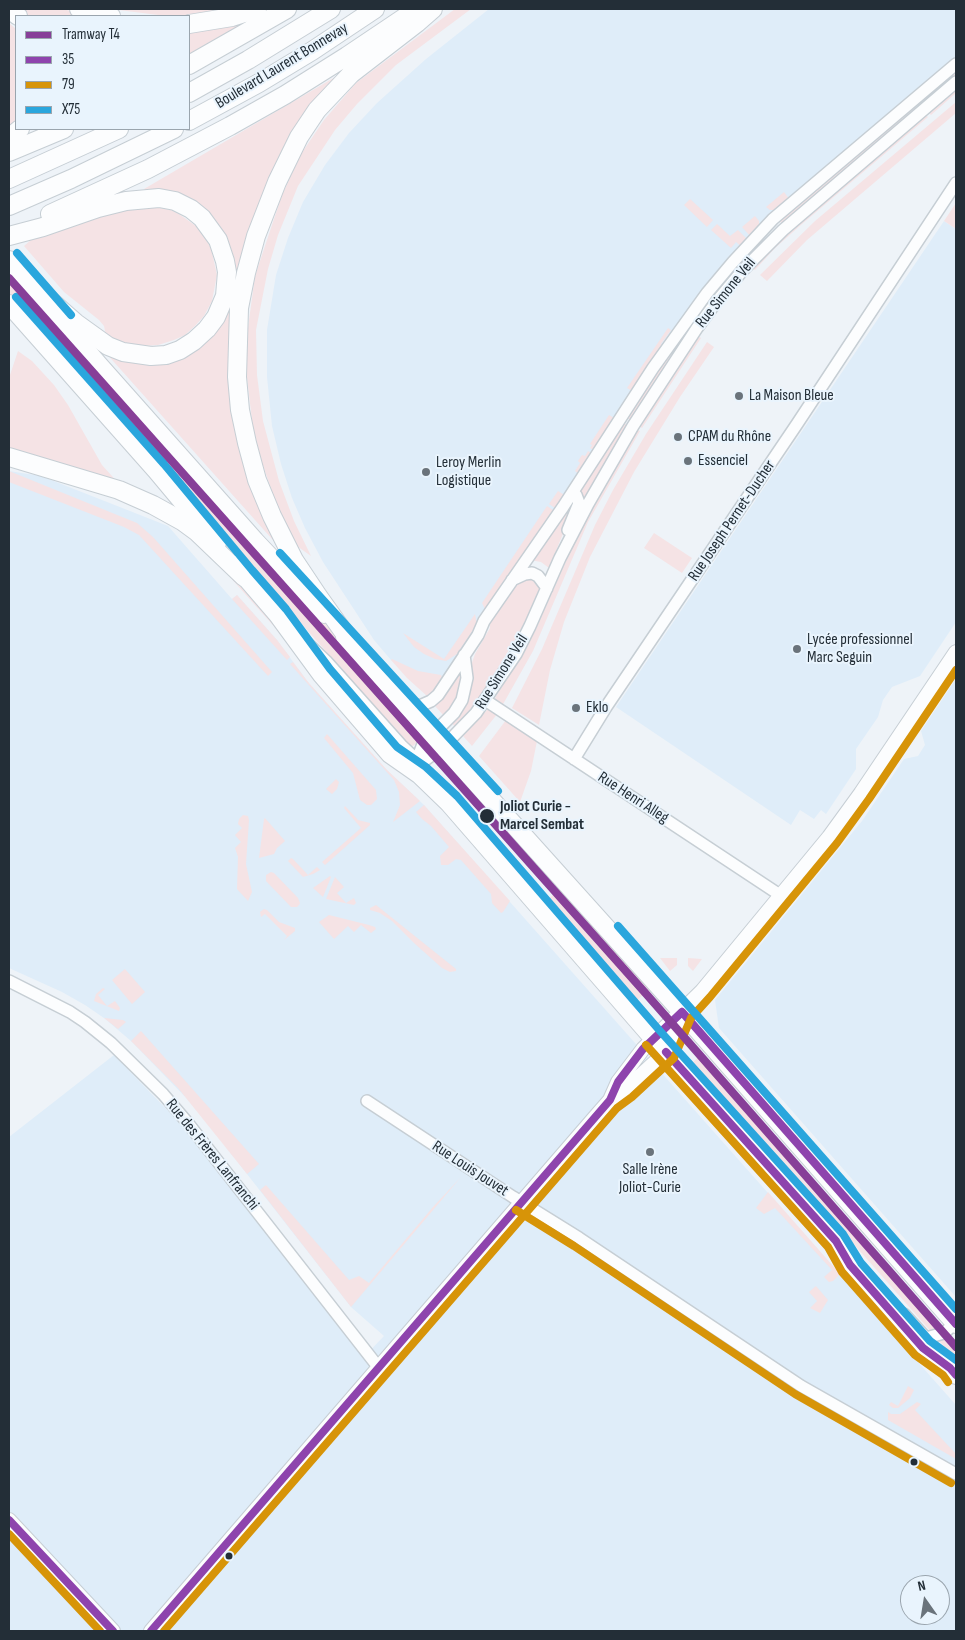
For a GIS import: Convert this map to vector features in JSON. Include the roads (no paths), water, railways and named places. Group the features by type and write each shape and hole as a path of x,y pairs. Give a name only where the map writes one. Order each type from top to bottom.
{"main road":[{"path":"79,9 106,15"},
{"path":"190,24 232,17 257,9"},
{"path":"190,64 287,9"},
{"name":"Boulevard Laurent Bonnevay","path":"190,92 248,60 330,9"},
{"name":"Boulevard Laurent Bonnevay","path":"190,120 259,83 312,51 374,9"},
{"path":"9,236 40,224 230,126 347,56 418,9"},
{"path":"355,648 294,560 257,480 245,435 237,377 239,308 256,236 283,167 299,137 322,105 351,74 433,9"},
{"path":"9,138 19,130"},
{"path":"9,152 62,130"},
{"path":"9,179 117,130"},
{"path":"14,204 88,172 172,130"},
{"path":"9,231 126,201 159,198 175,201 191,209 202,218 218,240 227,272 224,296 216,318 207,329 180,350 166,355 151,356 123,352 108,346 76,323 28,281"},
{"path":"9,260 98,364 249,534 407,704 682,1012 956,1324"},
{"path":"9,304 156,470 278,616 322,675 390,754 419,767 653,1038 836,1242 850,1265 923,1348 950,1368 956,1375"},
{"path":"9,457 119,490 153,505 182,521 197,532 244,577"}],"street":[{"name":"Rue Simone Veil","path":"407,704 416,706 431,701 438,695 478,634 484,621 572,493 663,354 707,293 749,244 791,204 956,64"},
{"name":"Rue Simone Veil","path":"438,740 459,732 485,700 516,654 560,558 588,504 633,426 697,328 717,301 743,270 783,230 956,82"},
{"name":"Rue Joseph Pernet-Ducher","path":"574,759 606,707 797,424 956,183"},
{"name":"Rue Simone Veil","path":"560,558 570,523 579,503 572,493"},
{"path":"511,581 518,576 532,573 538,576 547,588"},
{"path":"610,1100 618,1082 653,1038 702,991 829,836 861,793 956,652"},
{"name":"Rue Simone Veil","path":"438,740 462,700 467,678 464,655"},
{"name":"Rue Henri Alleg","path":"485,700 780,895"},
{"path":"419,767 428,758 438,740"},
{"path":"419,767 420,750 438,740"},
{"name":"Rue des Frères Lanfranchi","path":"9,981 70,1012 85,1022 111,1043 170,1101 380,1368"},
{"path":"151,1631 610,1100 625,1090 666,1052 682,1012"},
{"name":"Rue Louis Jouvet","path":"367,1102 579,1238 802,1386 956,1474"},
{"path":"836,1242 926,1338 944,1333 956,1324"},
{"path":"9,1520 113,1631"}],"tram line":[{"name":"T4","path":"9,278 648,996 956,1347"}],"place":[{"name":"La Maison Bleue","path":"739,396"},
{"name":"CPAM du Rhône","path":"678,437"},
{"name":"Essenciel","path":"688,461"},
{"name":"Leroy Merlin Logistique","path":"426,472"},
{"name":"Lycée professionnel Marc Seguin","path":"797,649"},
{"name":"Eklo","path":"576,708"},
{"name":"Joliot Curie - Marcel Sembat","path":"487,816"},
{"name":"Salle Irène Joliot-Curie","path":"650,1152"}]}
